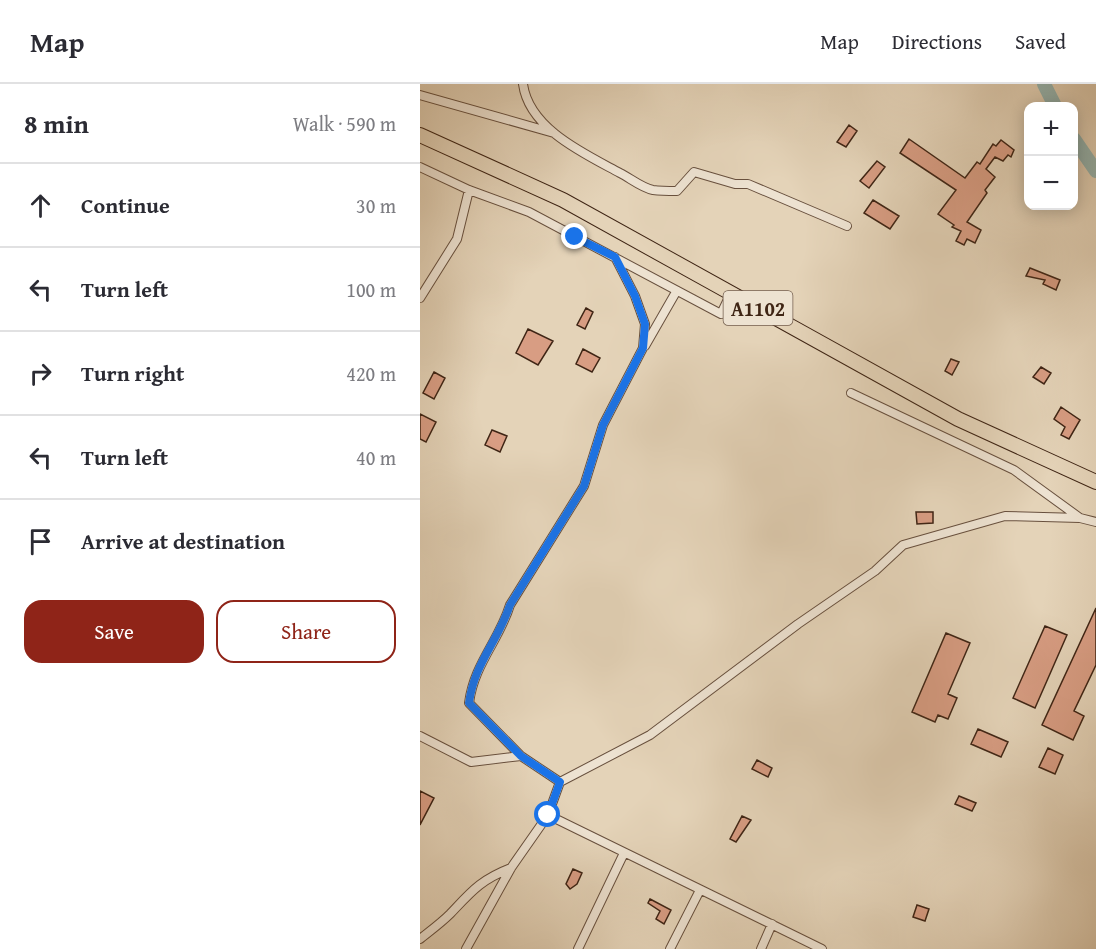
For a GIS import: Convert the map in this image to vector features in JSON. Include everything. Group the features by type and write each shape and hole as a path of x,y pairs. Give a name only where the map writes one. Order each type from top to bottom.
{"main road":[{"name":"A1102","path":"420,135 563,200 958,419 1096,482"}],"street":[{"path":"523,84 524,93 534,110 554,133"},
{"path":"420,95 554,133 651,190 677,191 694,172 735,184 748,184 847,226"},
{"path":"420,167 469,190 529,212 721,314 731,293"},
{"path":"420,298 457,239 469,190"},
{"path":"615,257 635,296 645,324 643,348"},
{"path":"560,782 521,756 469,703 472,681 506,620 510,605 584,486 603,425 643,348 676,292"},
{"path":"851,393 1014,470 1080,518"},
{"path":"466,949 510,868 548,815 560,782 650,735 798,624 875,571 903,545 1005,516 1080,518 1096,522"},
{"path":"420,736 471,762 521,756"},
{"path":"548,815 699,891 822,949"},
{"path":"578,949 624,853"},
{"path":"420,939 450,915 466,894 497,873 510,868"},
{"path":"670,949 699,891"},
{"path":"761,949 772,924"}],"building":[{"path":"849,125 857,131 846,147 837,142"},
{"path":"909,139 965,178 977,162 980,164 993,144 996,146 1001,140 1014,150 1011,157 1008,155 1003,161 995,157 986,169 995,177 967,222 981,230 975,243 967,239 964,245 956,241 961,231 952,227 954,225 938,214 956,190 900,153"},
{"path":"877,161 885,167 869,188 860,181"},
{"path":"873,200 899,216 890,229 864,213"},
{"path":"1030,268 1060,280 1056,290 1043,284 1045,280 1026,276"},
{"path":"586,308 593,312 585,329 577,325"},
{"path":"528,329 553,341 538,365 516,353"},
{"path":"583,349 600,358 592,372 576,364"},
{"path":"951,359 959,362 952,375 945,371"},
{"path":"1041,367 1051,373 1044,384 1033,377"},
{"path":"434,372 445,378 434,399 423,393"},
{"path":"1061,407 1080,420 1069,439 1061,435 1065,427 1054,419"},
{"path":"420,414 436,422 426,442 420,439"},
{"path":"492,430 507,436 500,452 485,445"},
{"path":"916,512 933,512 933,523 917,524"},
{"path":"1096,608 1096,665 1074,711 1084,716 1073,740 1042,725"},
{"path":"1045,626 1067,635 1035,708 1013,698"},
{"path":"946,633 970,643 948,694 957,698 948,719 938,715 935,722 912,712"},
{"path":"978,729 1008,742 1001,757 971,744"},
{"path":"1048,748 1063,755 1055,774 1039,767"},
{"path":"757,760 772,768 768,777 752,769"},
{"path":"420,791 434,798 420,825"},
{"path":"959,796 976,803 972,811 955,804"},
{"path":"742,816 751,820 736,842 730,839"},
{"path":"573,869 582,873 577,884 570,889 566,884"},
{"path":"650,899 671,910 664,924 656,919 660,911 648,903"},
{"path":"917,905 929,909 925,921 913,917"}],"waterway":[{"path":"1044,84 1053,102"},
{"path":"1078,145 1096,171"}],"route":[{"path":"548,815 560,782 521,756 469,703 472,681 506,620 510,605 533,572 584,486 603,425 643,348 645,324 635,296 615,257 575,237"}]}
